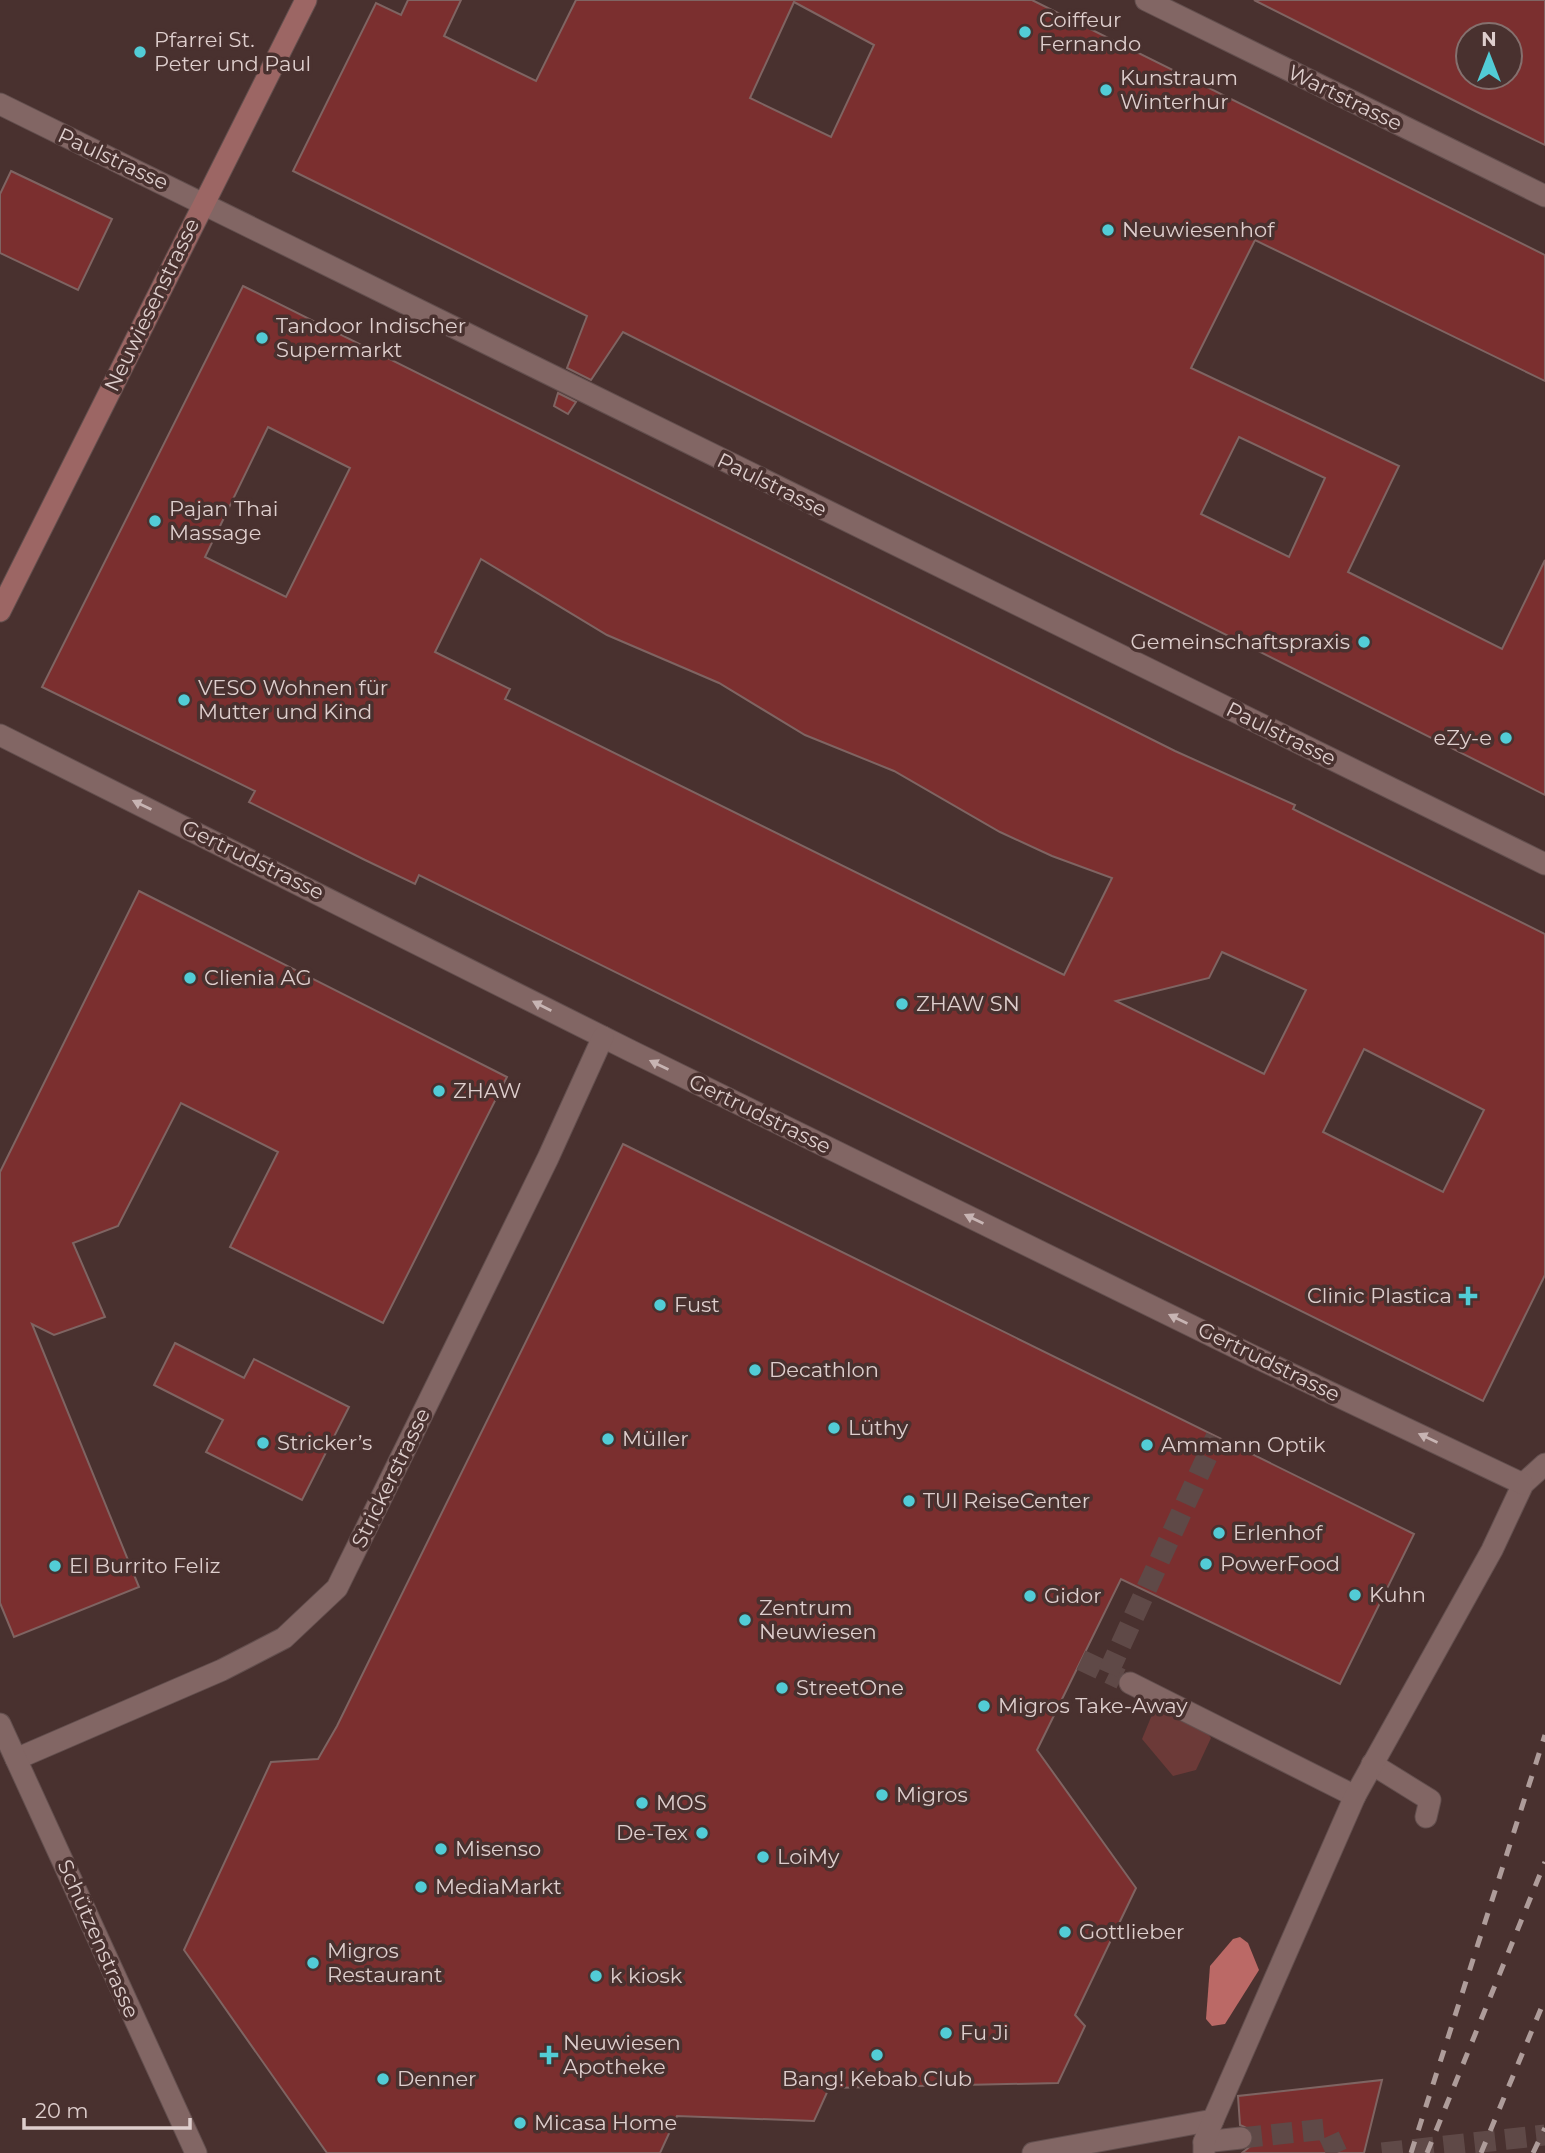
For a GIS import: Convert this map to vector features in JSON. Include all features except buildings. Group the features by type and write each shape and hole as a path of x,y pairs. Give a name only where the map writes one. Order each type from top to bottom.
{"main road":[{"name":"Neuwiesenstrasse","path":"0,611 306,0"}],"street":[{"name":"Wartstrasse","path":"1146,0 1545,196"},
{"name":"Paulstrasse","path":"0,104 203,201 580,392 1545,864"},
{"name":"Gertrudstrasse","path":"0,735 603,1037 1254,1356 1523,1484"},
{"name":"Strickerstrasse","path":"16,1759 222,1670 284,1638 337,1588 548,1158 603,1037"},
{"path":"1204,2148 1213,2120 1355,1796 1492,1550 1523,1484 1545,1464"},
{"path":"1129,1683 1355,1796"},
{"name":"Schützenstrasse","path":"0,1724 196,2153"},
{"path":"1372,1764 1430,1800 1426,1817"},
{"path":"1033,2153 1213,2120"},
{"path":"1204,2148 1241,2138"}],"shaded area":[{"path":"1154,1710 1198,1720 1211,1738 1196,1770 1173,1776 1142,1739"},
{"path":"1240,1937 1248,1943 1259,1970 1225,2024 1212,2026 1206,2019 1210,1966 1233,1939"}],"tunnel":[{"path":"1108,1673 1216,1437"},
{"path":"1081,1660 1121,1679"},
{"path":"1241,2138 1326,2129 1337,2153"},
{"path":"1382,2153 1545,2135"}],"railway":[{"path":"1411,2153 1545,1735"},
{"path":"1427,2153 1545,1862"},
{"path":"1481,2153 1545,1999"},
{"path":"1533,2153 1545,2128"}],"place":[{"name":"Coiffeur Fernando","path":"1025,32"},
{"name":"Pfarrei St. Peter und Paul","path":"140,52"},
{"name":"Kunstraum Winterhur","path":"1106,90"},
{"name":"Neuwiesenhof","path":"1108,230"},
{"name":"Tandoor Indischer Supermarkt","path":"262,338"},
{"name":"Pajan Thai Massage","path":"155,521"},
{"name":"Gemeinschaftspraxis","path":"1364,642"},
{"name":"VESO Wohnen für Mutter und Kind","path":"184,700"},
{"name":"eZy-e","path":"1506,738"},
{"name":"Clienia AG","path":"190,978"},
{"name":"ZHAW SN","path":"902,1004"},
{"name":"ZHAW","path":"439,1091"},
{"name":"Clinic Plastica","path":"1468,1296"},
{"name":"Fust","path":"660,1305"},
{"name":"Decathlon","path":"755,1370"},
{"name":"Lüthy","path":"834,1428"},
{"name":"Müller","path":"608,1439"},
{"name":"Stricker’s","path":"263,1443"},
{"name":"Ammann Optik","path":"1147,1445"},
{"name":"TUI ReiseCenter","path":"909,1501"},
{"name":"Erlenhof","path":"1219,1533"},
{"name":"PowerFood","path":"1206,1564"},
{"name":"El Burrito Feliz","path":"55,1566"},
{"name":"Kuhn","path":"1355,1595"},
{"name":"Gidor","path":"1030,1596"},
{"name":"Zentrum Neuwiesen","path":"745,1620"},
{"name":"StreetOne","path":"782,1688"},
{"name":"Migros Take-Away","path":"984,1706"},
{"name":"Migros","path":"882,1795"},
{"name":"MOS","path":"642,1803"},
{"name":"De-Tex","path":"702,1833"},
{"name":"Misenso","path":"441,1849"},
{"name":"LoiMy","path":"763,1857"},
{"name":"MediaMarkt","path":"421,1887"},
{"name":"Gottlieber","path":"1065,1932"},
{"name":"Migros Restaurant","path":"313,1963"},
{"name":"k kiosk","path":"596,1976"},
{"name":"Fu Ji","path":"946,2033"},
{"name":"Neuwiesen Apotheke","path":"549,2055"},
{"name":"Bang! Kebab Club","path":"877,2055"},
{"name":"Denner","path":"383,2079"},
{"name":"Micasa Home","path":"520,2123"}]}
